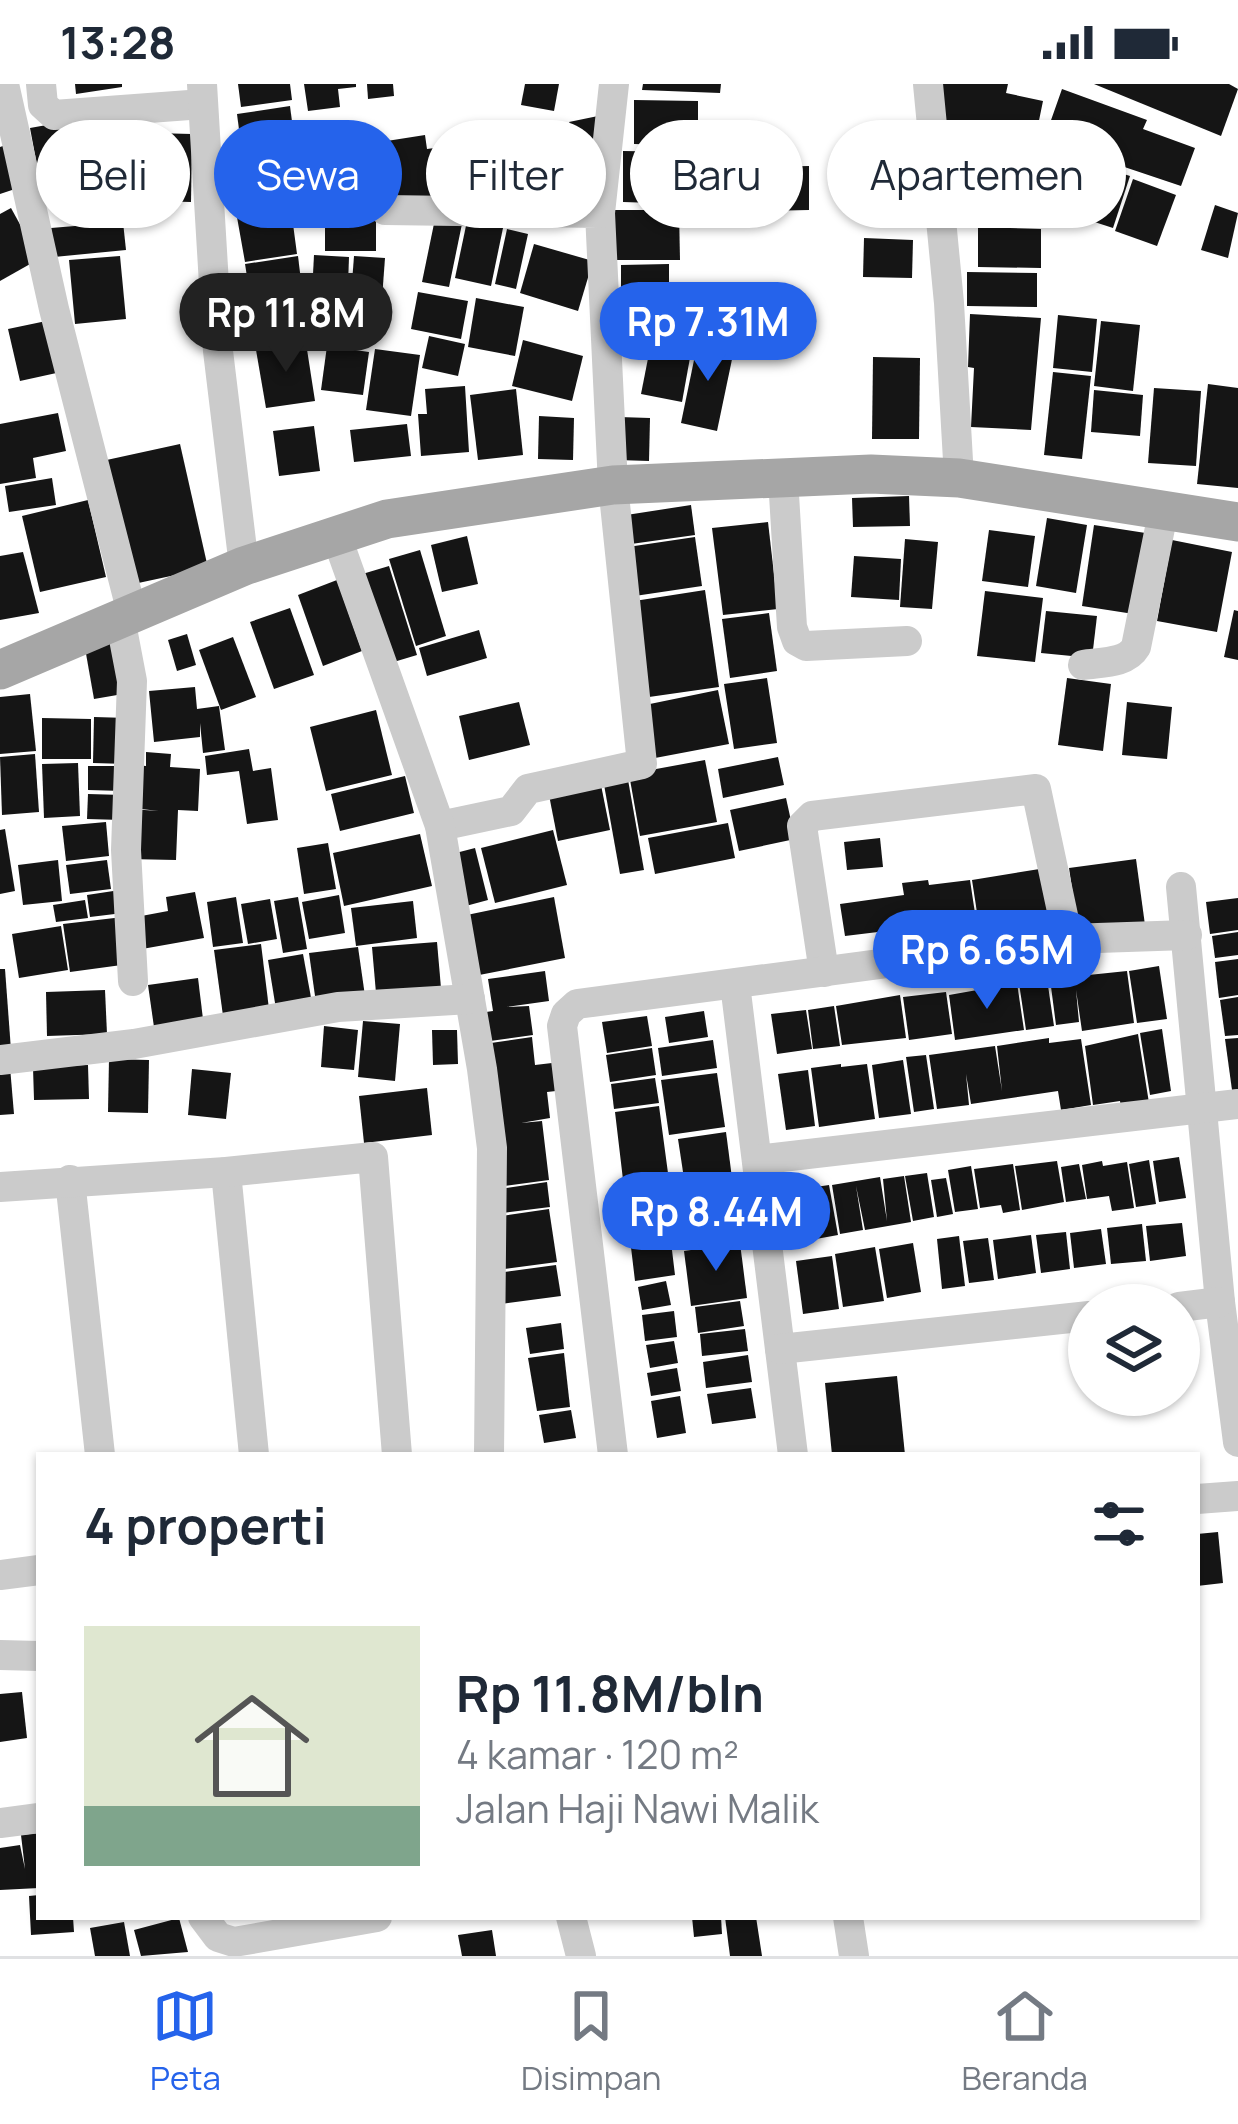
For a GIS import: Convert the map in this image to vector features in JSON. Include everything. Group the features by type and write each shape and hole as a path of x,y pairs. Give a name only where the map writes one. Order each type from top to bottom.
{"main road":[{"path":"4,660 244,566 387,519 613,484 871,474 959,478 1238,522"}],"street":[{"path":"4,84 126,615 132,681 126,874 133,982"},
{"path":"40,84 43,105 54,116 202,94 218,351 244,566"},
{"path":"606,158 614,84"},
{"path":"928,84 931,120"},
{"path":"440,826 511,811 527,789 641,766 613,484 601,228"},
{"path":"942,228 959,478"},
{"path":"783,478 792,627 797,641 806,646 907,641"},
{"path":"1083,665 1122,659 1136,647 1164,508"},
{"path":"336,535 440,826 470,999 492,1148 489,1452"},
{"path":"824,972 802,826 812,816 1036,789 1068,939"},
{"path":"1181,887 1220,1302 1238,1442"},
{"path":"613,1452 562,1026 577,1004 1068,939 1186,935"},
{"path":"736,984 793,1452"},
{"path":"0,1060 134,1044 338,1007 470,999"},
{"path":"757,1160 1238,1104"},
{"path":"0,1187 226,1172 373,1156 397,1452"},
{"path":"226,1172 254,1452"},
{"path":"70,1180 100,1452"},
{"path":"1200,1304 1220,1302"},
{"path":"780,1349 1068,1318"},
{"path":"1200,1499 1238,1496"},
{"path":"0,1575 36,1570"},
{"path":"0,1655 36,1656"},
{"path":"0,1823 36,1818"},
{"path":"205,1920 218,1937 234,1942 360,1920"},
{"path":"572,1920 581,1956"},
{"path":"848,1920 854,1956"}],"building":[{"path":"75,84 122,84 122,87 76,94"},
{"path":"238,84 290,84 292,100 241,107"},
{"path":"304,84 356,87 338,89 340,107 308,111"},
{"path":"367,84 393,84 394,96 368,99"},
{"path":"525,84 559,84 554,111 521,105"},
{"path":"643,84 721,84 720,93 642,90"},
{"path":"942,84 1008,84 1006,93 1043,101 1039,120 935,120"},
{"path":"1094,84 1229,84 1238,89 1221,136"},
{"path":"1062,89 1147,120 1143,129 1195,148 1181,186 1126,168 1126,120 1051,120"},
{"path":"634,100 698,101 698,120 634,120"},
{"path":"290,106 292,120 238,120 237,114"},
{"path":"36,127 36,160 30,128"},
{"path":"190,134 192,134 190,202"},
{"path":"425,135 426,203 402,204 402,139"},
{"path":"9,144 21,187 0,194 0,147"},
{"path":"623,151 630,151 630,202 623,202"},
{"path":"803,166 809,166 809,210 803,210"},
{"path":"1133,179 1176,195 1157,246 1115,231 1126,228 1126,199"},
{"path":"1215,205 1238,213 1228,258 1201,250"},
{"path":"11,208 39,259 0,281 0,214"},
{"path":"611,210 630,210 630,228 679,228 680,260 612,260"},
{"path":"51,228 124,228 126,250 54,257"},
{"path":"239,228 294,228 297,254 245,262"},
{"path":"325,228 376,228 376,251 325,251"},
{"path":"433,228 461,228 449,287 422,282"},
{"path":"466,228 503,228 491,286 455,278"},
{"path":"978,228 1041,229 1041,268 978,267"},
{"path":"507,229 528,234 516,289 495,284"},
{"path":"864,238 913,240 912,278 863,277"},
{"path":"534,244 593,261 578,311 520,293"},
{"path":"314,255 349,257 347,313 311,312"},
{"path":"120,256 126,319 75,324 69,260"},
{"path":"298,256 301,281 249,289 245,264"},
{"path":"354,256 385,258 381,312 350,309"},
{"path":"669,264 669,308 621,308 621,265"},
{"path":"967,272 1037,273 1037,307 967,306"},
{"path":"301,284 305,341 256,348 248,291"},
{"path":"418,292 468,301 461,339 411,329"},
{"path":"476,298 524,307 515,356 468,347"},
{"path":"970,314 1041,318 1031,430 971,427"},
{"path":"1058,315 1097,319 1092,372 1053,368"},
{"path":"51,320 61,372 20,381 8,329"},
{"path":"1101,321 1140,325 1133,391 1094,386"},
{"path":"653,333 693,341 682,402 641,394"},
{"path":"429,336 465,344 458,376 422,368"},
{"path":"699,336 735,345 717,431 681,423"},
{"path":"523,340 583,356 572,401 512,386"},
{"path":"306,343 315,401 266,408 256,350"},
{"path":"327,346 369,352 363,395 321,390"},
{"path":"375,349 420,355 411,416 366,410"},
{"path":"873,357 920,358 919,439 872,439"},
{"path":"1053,372 1091,376 1082,459 1044,455"},
{"path":"1208,384 1238,388 1238,488 1197,484"},
{"path":"465,386 469,452 421,456 418,414 427,414 425,389"},
{"path":"1154,388 1201,391 1196,466 1148,463"},
{"path":"516,389 523,455 478,460 470,395"},
{"path":"1094,390 1143,395 1140,436 1091,432"},
{"path":"58,413 66,451 33,458 36,478 0,484 0,424"},
{"path":"539,416 574,418 573,460 538,459"},
{"path":"619,417 650,418 649,461 618,460"},
{"path":"407,424 411,456 354,462 350,430"},
{"path":"314,426 320,471 279,476 273,431"},
{"path":"180,444 208,568 129,585 102,461"},
{"path":"52,478 56,505 9,512 5,486"},
{"path":"909,496 910,526 853,527 852,498"},
{"path":"88,500 106,577 40,592 22,516"},
{"path":"691,505 695,535 624,545 620,516"},
{"path":"1047,518 1087,525 1076,593 1036,586"},
{"path":"768,522 778,609 723,615 712,528"},
{"path":"1094,525 1152,534 1140,615 1082,606"},
{"path":"989,530 1035,536 1028,587 982,581"},
{"path":"467,536 478,584 442,592 431,545"},
{"path":"695,537 702,586 628,597 621,548"},
{"path":"905,539 938,542 932,609 900,607"},
{"path":"1172,540 1232,552 1217,632 1157,621"},
{"path":"420,550 446,636 416,646 389,559"},
{"path":"23,552 39,613 0,620 0,556"},
{"path":"854,556 901,559 899,600 851,597"},
{"path":"389,566 417,655 387,664 359,575"},
{"path":"337,580 362,651 323,666 298,595"},
{"path":"705,590 719,687 642,698 628,602"},
{"path":"985,591 1043,598 1035,662 977,656"},
{"path":"290,608 314,675 274,689 250,622"},
{"path":"1234,610 1238,611 1238,660 1224,657"},
{"path":"1046,611 1097,616 1092,658 1041,653"},
{"path":"769,613 777,671 730,678 722,619"},
{"path":"479,630 487,658 427,676 419,648"},
{"path":"187,634 196,665 177,671 168,640"},
{"path":"233,637 256,697 221,710 199,650"},
{"path":"115,643 123,694 94,699 85,648"},
{"path":"767,678 777,743 734,749 724,684"},
{"path":"1067,678 1111,684 1103,751 1058,745"},
{"path":"195,687 197,709 219,706 225,750 203,753 200,723 200,737 154,742 149,691"},
{"path":"718,690 729,744 655,758 645,705"},
{"path":"30,694 36,751 0,754 0,697"},
{"path":"519,702 530,745 469,760 459,716"},
{"path":"1127,702 1172,707 1167,759 1122,755"},
{"path":"376,710 392,775 326,791 310,727"},
{"path":"94,717 128,718 127,764 93,763"},
{"path":"42,718 91,719 91,759 42,759"},
{"path":"249,749 253,771 271,768 278,820 247,824 239,771 207,775 205,756"},
{"path":"146,752 171,754 170,767 200,769 198,811 178,810 176,860 128,859 130,809 159,811 132,808 134,765 146,766"},
{"path":"35,754 39,812 2,815 0,757"},
{"path":"778,757 784,785 723,798 718,769"},
{"path":"705,760 717,822 640,836 629,774"},
{"path":"78,763 80,816 44,818 42,764"},
{"path":"88,766 124,766 123,791 88,790"},
{"path":"627,774 644,870 620,874 603,779"},
{"path":"405,776 414,813 340,831 331,794"},
{"path":"600,780 610,830 558,841 548,790"},
{"path":"88,794 123,795 122,820 87,819"},
{"path":"786,798 795,839 739,851 730,810"},
{"path":"106,822 109,856 66,861 62,826"},
{"path":"728,823 735,858 655,874 648,838"},
{"path":"5,829 15,891 0,894 0,830"},
{"path":"553,830 567,885 495,903 481,848"},
{"path":"420,834 432,886 344,906 333,853"},
{"path":"880,838 883,867 847,870 844,842"},
{"path":"328,843 336,889 304,894 297,848"},
{"path":"475,848 488,900 462,907 448,855"},
{"path":"1136,859 1145,925 1079,935 1069,868"},
{"path":"58,860 62,901 23,905 18,865"},
{"path":"107,860 111,889 70,894 66,865"},
{"path":"1052,867 1058,911 978,919 972,880"},
{"path":"928,880 929,885 970,880 976,920 907,933 910,948 881,953 878,932 845,936 840,904 904,895 902,883"},
{"path":"120,890 123,913 90,917 87,895"},
{"path":"195,892 204,938 142,949 136,917 168,911 166,897"},
{"path":"339,895 345,933 309,939 302,902"},
{"path":"236,897 243,943 213,947 207,902"},
{"path":"298,897 307,949 283,953 274,901"},
{"path":"554,897 565,958 474,976 462,916"},
{"path":"1238,898 1238,930 1210,934 1206,902"},
{"path":"270,899 277,939 248,944 241,904"},
{"path":"85,900 88,918 56,922 53,905"},
{"path":"413,901 417,938 356,946 351,908"},
{"path":"123,917 129,964 70,972 63,924"},
{"path":"61,926 68,970 19,978 12,934"},
{"path":"1238,932 1238,955 1215,958 1212,936"},
{"path":"437,942 441,988 376,993 372,947"},
{"path":"261,944 270,1017 224,1023 214,950"},
{"path":"358,947 365,996 316,1003 309,953"},
{"path":"303,954 312,1003 276,1009 268,960"},
{"path":"1238,959 1238,995 1219,998 1215,962"},
{"path":"1159,966 1167,1019 1137,1023 1129,971"},
{"path":"0,969 5,969 11,1050 0,1050"},
{"path":"545,971 549,1001 506,1007 529,1006 533,1035 483,1042 479,1013 493,1011 488,979"},
{"path":"1127,971 1134,1023 1082,1031 1076,990 1079,1022 1056,1025 1050,979"},
{"path":"198,978 203,1019 154,1027 148,985"},
{"path":"1047,979 1054,1026 1026,1030 1019,983"},
{"path":"1017,983 1024,1030 955,1040 949,995"},
{"path":"105,990 107,1034 47,1036 46,992"},
{"path":"946,992 952,1034 909,1040 903,997"},
{"path":"900,995 906,1038 842,1045 836,1006"},
{"path":"1238,997 1238,1035 1225,1036 1220,1000"},
{"path":"834,1006 840,1046 813,1049 808,1010"},
{"path":"806,1010 812,1049 777,1054 771,1014"},
{"path":"704,1011 708,1037 669,1043 665,1017"},
{"path":"647,1016 652,1046 607,1053 602,1022"},
{"path":"363,1021 400,1024 395,1081 358,1077"},
{"path":"324,1026 358,1030 354,1070 321,1067"},
{"path":"1162,1029 1171,1091 1150,1095 1140,1033"},
{"path":"432,1030 457,1030 458,1064 433,1065"},
{"path":"1138,1034 1149,1103 1121,1108 1120,1101 1093,1105 1085,1046"},
{"path":"532,1037 535,1065 552,1063 556,1091 547,1092 550,1118 521,1123 542,1121 549,1180 504,1186 484,1044"},
{"path":"1049,1038 1049,1043 1081,1039 1091,1105 1061,1110 1058,1091 971,1104 966,1074 969,1105 937,1109 929,1055 995,1046 1002,1091 997,1046"},
{"path":"1238,1038 1238,1090 1232,1090 1225,1039"},
{"path":"713,1040 717,1068 662,1076 658,1048"},
{"path":"652,1048 656,1075 610,1082 606,1055"},
{"path":"926,1055 934,1109 914,1112 906,1057"},
{"path":"109,1059 149,1060 148,1113 108,1112"},
{"path":"903,1060 911,1114 879,1118 872,1065"},
{"path":"867,1064 875,1119 819,1127 811,1068"},
{"path":"88,1065 89,1099 34,1100 33,1067"},
{"path":"10,1067 14,1114 0,1115 0,1068"},
{"path":"192,1069 231,1073 226,1119 188,1115"},
{"path":"808,1070 815,1126 786,1130 778,1074"},
{"path":"717,1073 725,1127 669,1135 661,1080"},
{"path":"655,1078 659,1103 614,1109 611,1084"},
{"path":"427,1088 432,1135 364,1143 359,1096"},
{"path":"659,1106 675,1275 635,1281 615,1112"},
{"path":"726,1132 732,1178 685,1185 678,1139"},
{"path":"1179,1157 1186,1198 1159,1202 1153,1161"},
{"path":"1149,1160 1156,1204 1136,1207 1129,1164"},
{"path":"1057,1161 1064,1202 1022,1210 1015,1166"},
{"path":"1102,1161 1103,1166 1127,1162 1134,1208 1112,1211 1109,1196 1087,1199 1082,1165"},
{"path":"1013,1164 1020,1210 1003,1213 1001,1205 980,1208 974,1169"},
{"path":"1079,1164 1086,1199 1066,1202 1061,1167"},
{"path":"971,1166 978,1209 955,1212 948,1170"},
{"path":"927,1173 934,1217 913,1221 905,1176"},
{"path":"904,1176 911,1222 865,1230 856,1186 863,1230 840,1234 832,1185 880,1177 887,1221 883,1179"},
{"path":"946,1178 953,1214 937,1217 931,1180"},
{"path":"547,1182 550,1207 503,1213 499,1189"},
{"path":"731,1184 739,1238 682,1246 675,1192"},
{"path":"829,1185 838,1235 805,1241 796,1190"},
{"path":"549,1209 557,1262 497,1270 495,1217"},
{"path":"1182,1223 1186,1256 1150,1261 1146,1226"},
{"path":"1142,1224 1146,1261 1111,1264 1107,1228"},
{"path":"1101,1229 1106,1264 1074,1268 1070,1233"},
{"path":"1066,1232 1070,1269 1041,1273 1036,1235"},
{"path":"1031,1235 1036,1273 998,1279 993,1240"},
{"path":"959,1236 965,1286 942,1289 937,1239"},
{"path":"988,1238 994,1280 969,1283 963,1241"},
{"path":"740,1243 747,1298 691,1306 684,1251"},
{"path":"913,1243 921,1292 887,1298 879,1249"},
{"path":"875,1247 884,1301 843,1307 835,1254"},
{"path":"832,1256 839,1309 803,1314 796,1261"},
{"path":"556,1265 561,1296 501,1304 497,1273"},
{"path":"666,1281 671,1305 642,1310 638,1287"},
{"path":"740,1301 744,1326 698,1333 695,1307"},
{"path":"674,1311 677,1337 645,1341 642,1315"},
{"path":"561,1323 564,1349 530,1354 526,1328"},
{"path":"745,1329 748,1351 702,1356 700,1334"},
{"path":"674,1341 678,1363 650,1368 646,1345"},
{"path":"564,1353 570,1407 537,1411 528,1358"},
{"path":"748,1355 752,1382 706,1388 703,1362"},
{"path":"677,1368 681,1391 651,1396 647,1373"},
{"path":"897,1376 905,1452 832,1452 825,1383"},
{"path":"751,1388 756,1418 712,1424 707,1394"},
{"path":"680,1396 686,1433 657,1438 651,1401"},
{"path":"571,1410 576,1438 544,1443 539,1415"},
{"path":"1218,1532 1223,1583 1200,1586 1200,1534"},
{"path":"22,1692 27,1738 0,1742 0,1694"},
{"path":"36,1833 36,1888 0,1890 0,1848 20,1845 25,1869 21,1835"},
{"path":"36,1895 36,1920 73,1920 74,1932 31,1935 29,1896"},
{"path":"180,1920 188,1952 141,1956 134,1930"},
{"path":"692,1920 721,1920 722,1934 694,1937"},
{"path":"725,1920 756,1920 762,1956 730,1956"},
{"path":"124,1922 130,1956 95,1956 90,1928"},
{"path":"492,1930 496,1956 462,1956 458,1935"}]}
